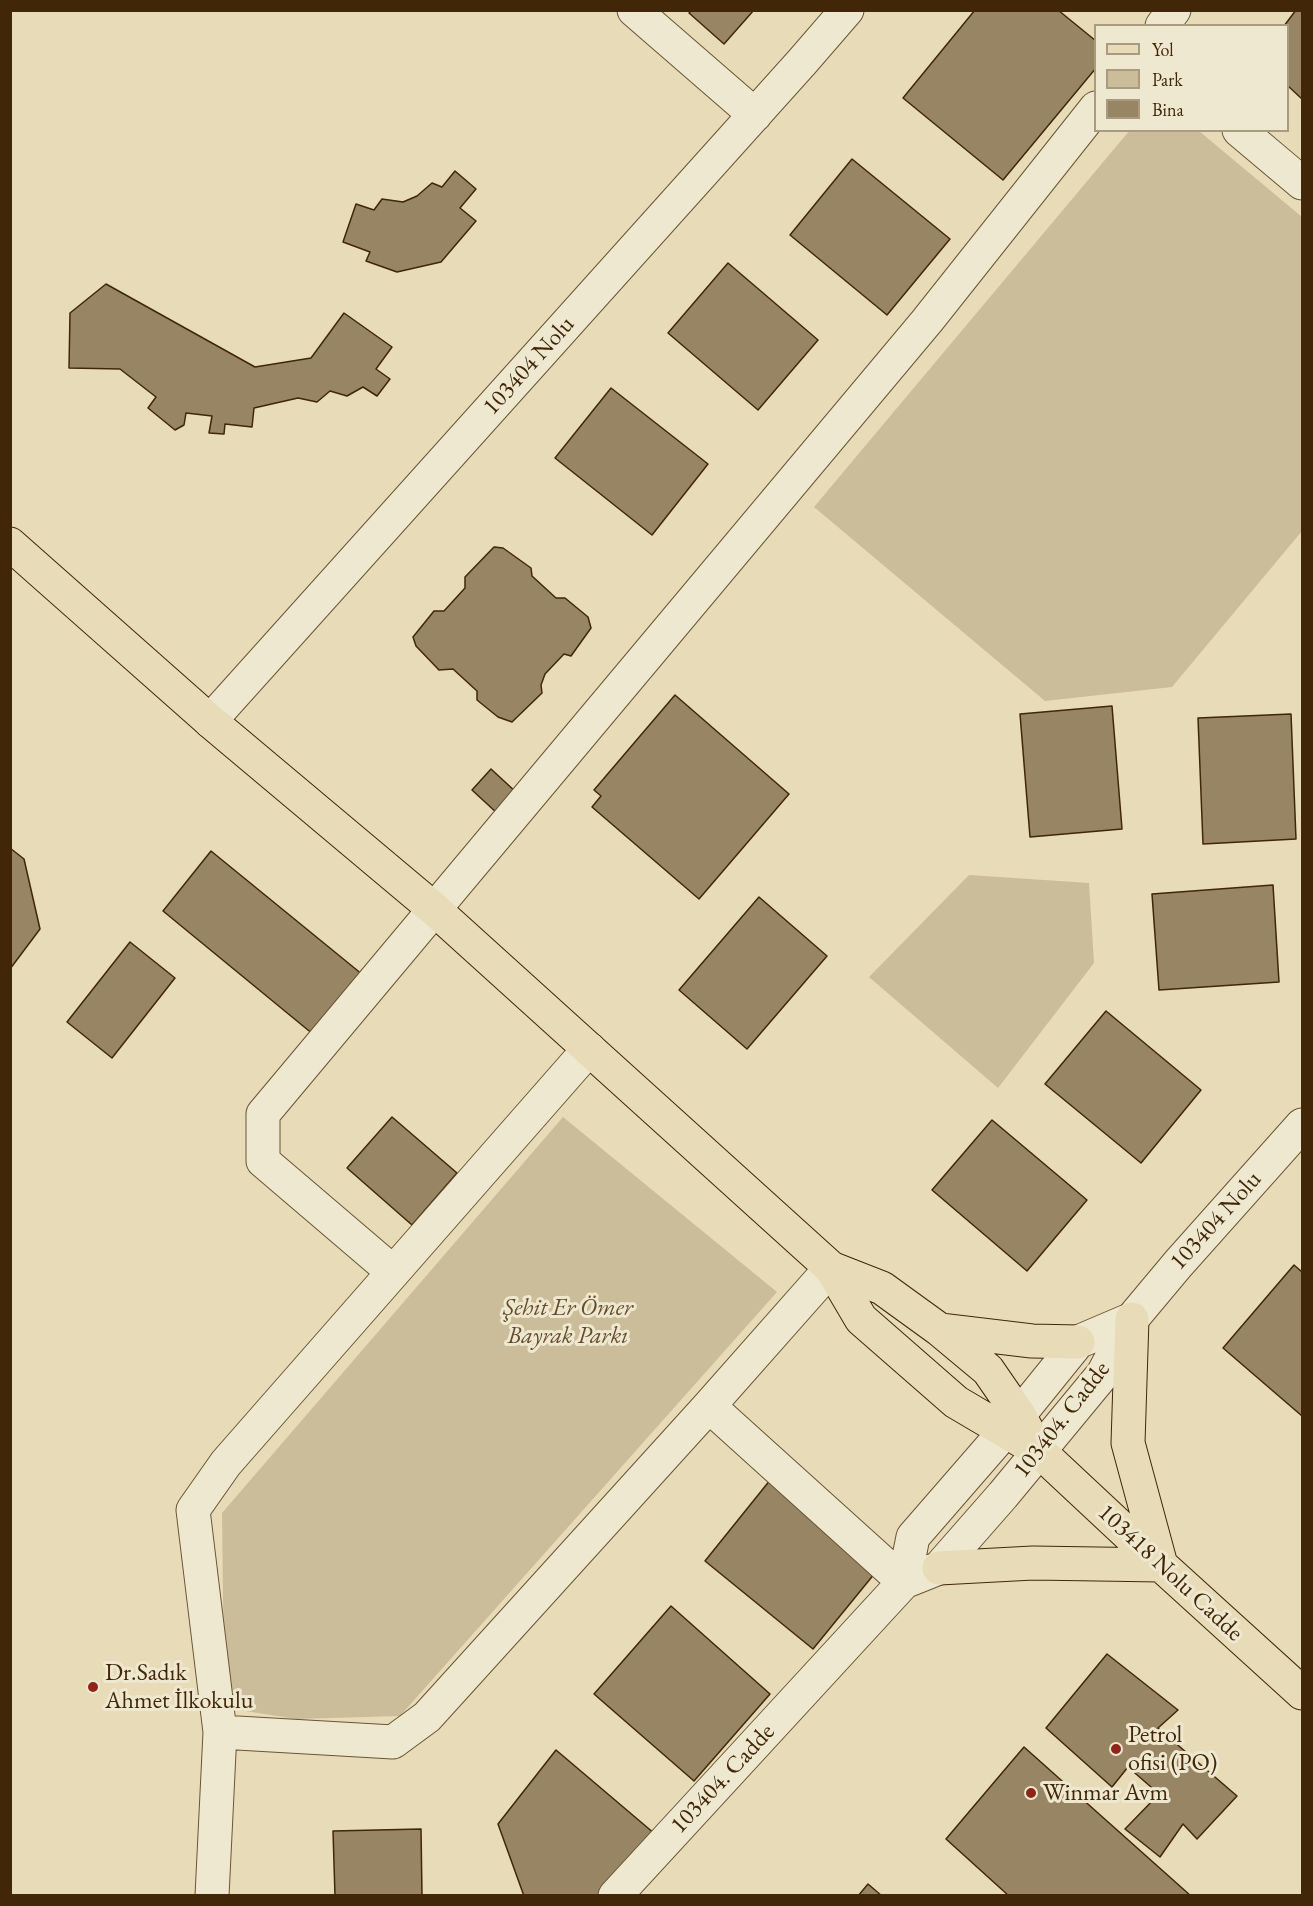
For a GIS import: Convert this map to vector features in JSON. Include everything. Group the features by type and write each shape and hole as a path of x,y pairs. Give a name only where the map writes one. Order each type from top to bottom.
{"main road":[{"path":"10,544 210,721 434,909 831,1268"},
{"name":"103418 Nolu Cadde","path":"831,1268 882,1288 940,1330 988,1370 1012,1424 1161,1565 1302,1693"},
{"name":"103418 Nolu Cadde","path":"831,1268 861,1319 956,1402 1012,1424"},
{"path":"939,1568 1033,1563 1161,1565 1128,1443 1132,1319"},
{"path":"940,1330 1032,1341 1078,1342"}],"street":[{"path":"634,10 755,115"},
{"name":"103404 Nolu","path":"210,721 847,10"},
{"path":"1164,24 1174,10"},
{"path":"393,1272 263,1161 263,1114 920,330 1094,109"},
{"path":"1241,132 1302,183"},
{"path":"212,1896 220,1732 194,1510 226,1463 589,1049"},
{"name":"103404 Nolu","path":"1132,1319 1302,1125"},
{"path":"220,1732 393,1742 427,1717 831,1268"},
{"name":"103404. Cadde","path":"904,1582 913,1537 1012,1424 1078,1342 1132,1319"},
{"name":"103404. Cadde","path":"615,1896 904,1582 939,1568 1003,1495 1102,1374 1132,1319"},
{"path":"709,1406 904,1582"}],"green space":[{"path":"1128,132 1200,132 1302,217 1302,531 1172,687 1045,701 814,507"},
{"path":"969,875 1089,883 1094,963 998,1088 869,977"},
{"name":"Şehit Er Ömer Bayrak Parkı","path":"563,1117 777,1292 400,1716 296,1719 233,1709 224,1680 222,1513"}],"building":[{"path":"692,10 754,10 724,44 689,13"},
{"path":"975,10 1058,10 1094,39 1094,70 1003,180 903,98"},
{"path":"1296,10 1302,10 1302,99 1289,87 1289,24 1286,24"},
{"path":"852,159 950,239 887,315 790,235"},
{"path":"455,171 476,189 460,208 476,221 441,262 397,272 366,261 370,252 343,242 356,204 374,210 382,199 403,202 417,196 432,183 442,187"},
{"path":"728,263 818,340 758,410 668,333"},
{"path":"106,284 255,367 311,358 344,313 392,347 376,369 390,379 377,396 363,387 347,396 330,391 317,402 298,398 254,408 252,427 225,424 224,434 209,433 212,416 186,413 184,425 175,430 148,408 156,397 120,369 69,368 70,313"},
{"path":"611,388 708,464 652,535 555,458"},
{"path":"494,547 503,548 531,568 532,576 556,598 565,598 588,617 591,628 571,656 564,654 545,674 541,685 542,693 512,722 498,717 477,700 477,691 453,669 439,670 416,646 413,637 434,611 444,611 465,588 465,577"},
{"path":"675,695 789,794 699,899 592,807 601,796 594,790"},
{"path":"1112,706 1122,829 1030,837 1020,714"},
{"path":"1291,714 1296,839 1203,844 1198,718"},
{"path":"491,769 517,793 498,814 472,790"},
{"path":"10,848 24,859 40,929 10,969"},
{"path":"211,851 363,975 314,1035 163,911"},
{"path":"1273,885 1279,982 1159,990 1152,894"},
{"path":"759,897 827,956 747,1049 679,990"},
{"path":"130,942 175,978 112,1058 67,1022"},
{"path":"1106,1011 1201,1090 1141,1163 1045,1084"},
{"path":"392,1117 457,1173 412,1225 347,1168"},
{"path":"992,1120 1087,1200 1027,1271 932,1190"},
{"path":"1294,1265 1302,1272 1302,1416 1223,1348"},
{"path":"775,1474 884,1562 813,1649 705,1561"},
{"path":"671,1606 770,1694 694,1781 594,1694"},
{"path":"1107,1654 1178,1710 1158,1728 1237,1796 1197,1839 1183,1824 1160,1857 1125,1829 1159,1794 1128,1767 1112,1787 1046,1728"},
{"name":"Winmar Avm","path":"1024,1747 1191,1896 1009,1896 946,1839"},
{"path":"556,1750 655,1834 597,1896 524,1896 498,1824"},
{"path":"421,1829 422,1896 335,1896 333,1831"},
{"path":"868,1884 882,1896 858,1896"}],"place":[{"name":"Dr.Sadık Ahmet İlkokulu","path":"93,1687"},
{"name":"Petrol ofisi (PO)","path":"1116,1749"},
{"name":"Winmar Avm","path":"1031,1793"}]}
